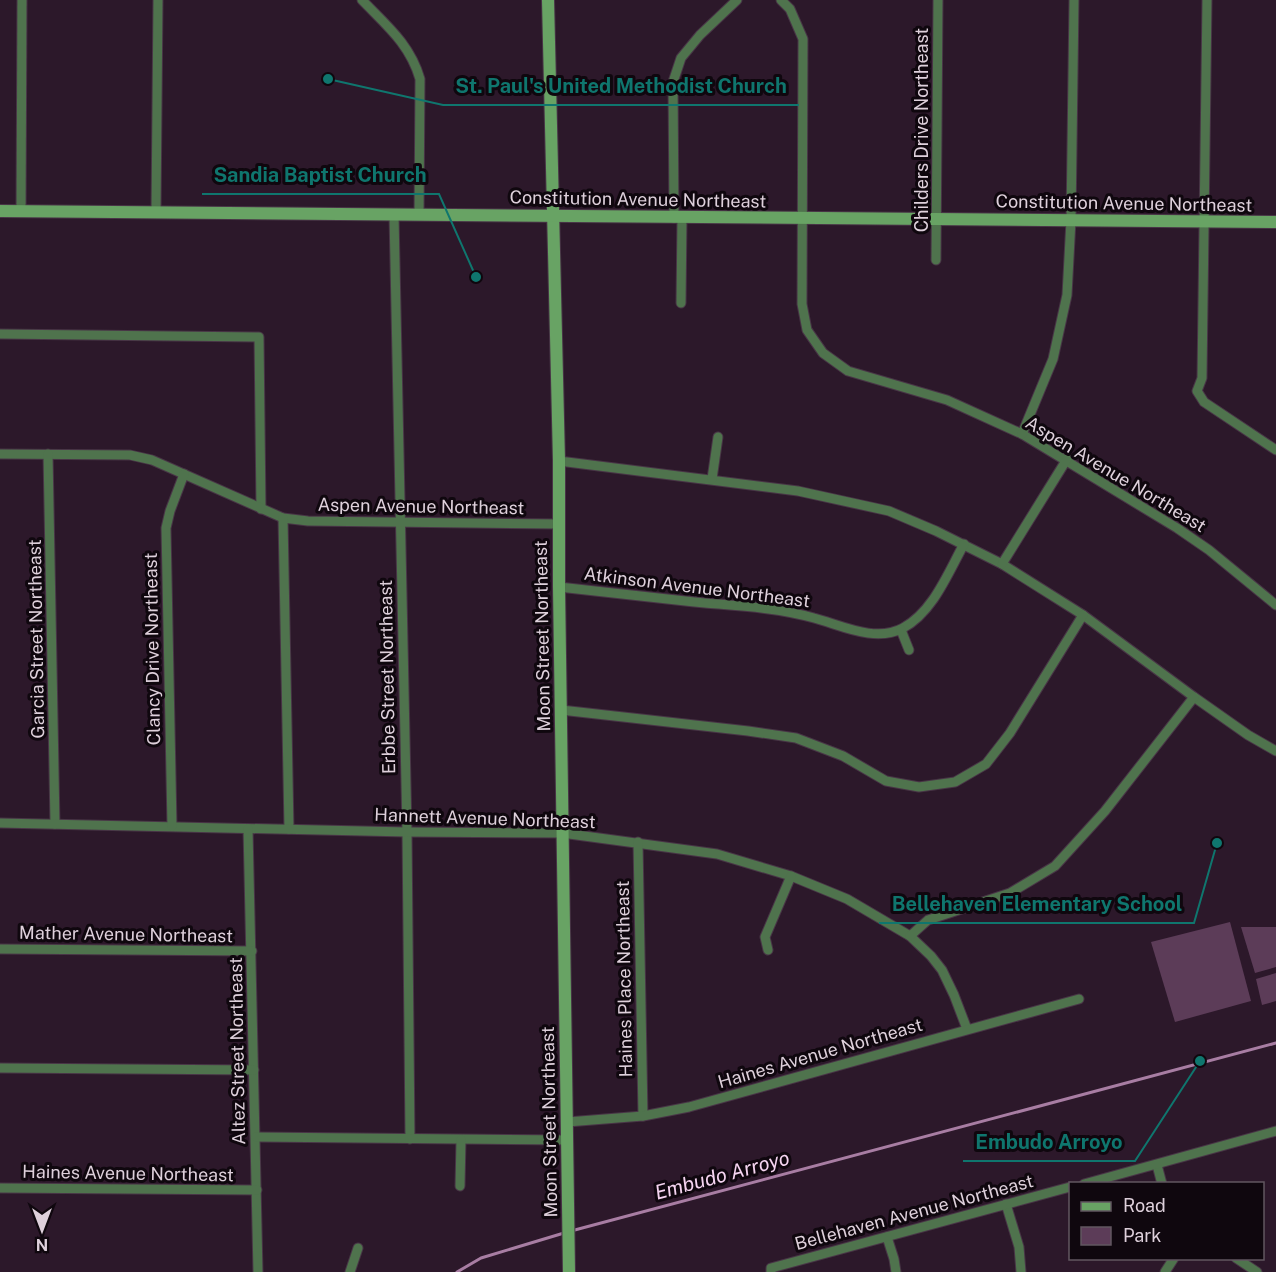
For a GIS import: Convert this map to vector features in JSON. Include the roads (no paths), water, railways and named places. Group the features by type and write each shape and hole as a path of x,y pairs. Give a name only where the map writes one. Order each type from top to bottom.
{"street":[{"path":"21,211 22,0"},
{"path":"156,212 158,0"},
{"path":"362,0 406,45 415,62 420,79 419,214"},
{"name":"Moon Street Northeast","path":"548,0 559,461 569,1272"},
{"path":"681,303 673,82 681,58 700,34 737,0"},
{"name":"Aspen Avenue Northeast","path":"782,0 790,9 803,39 802,304 807,330 823,353 848,371 947,400 1022,434 1067,459 1178,528 1209,550 1276,605"},
{"name":"Childers Drive Northeast","path":"936,260 938,0"},
{"path":"1022,434 1053,359 1067,295 1071,220 1074,0"},
{"path":"1207,0 1206,222 1202,378 1197,391 1204,402 1276,450"},
{"name":"Constitution Avenue Northeast","path":"0,211 1276,222"},
{"name":"Erbbe Street Northeast","path":"394,214 407,832 410,1139"},
{"path":"0,334 259,337 261,509"},
{"path":"712,479 717,436"},
{"path":"0,454 130,455 152,460 283,518 289,829"},
{"name":"Garcia Street Northeast","path":"48,454 55,824"},
{"path":"1002,564 1067,459"},
{"path":"559,461 798,491 889,511 964,544 1002,564 1083,615 1194,697 1248,735 1276,751"},
{"name":"Clancy Drive Northeast","path":"172,826 166,528 184,474"},
{"name":"Aspen Avenue Northeast","path":"283,518 308,521 558,524"},
{"path":"909,650 901,630 919,617 934,597 964,544"},
{"name":"Atkinson Avenue Northeast","path":"559,586 756,607 812,617 856,631 877,633 901,630"},
{"path":"561,710 796,738 843,756 886,781 919,787 955,782 986,764 1010,733 1083,615"},
{"path":"910,936 928,920 1010,893 1055,866 1105,811 1194,697"},
{"name":"Hannett Avenue Northeast","path":"0,823 562,833 717,854 791,876 848,899 910,936 942,970 967,1029"},
{"name":"Altez Street Northeast","path":"248,829 258,1272"},
{"name":"Haines Place Northeast","path":"638,842 643,1116"},
{"path":"768,950 765,937 791,876"},
{"name":"Mather Avenue Northeast","path":"0,949 252,951"},
{"name":"Haines Avenue Northeast","path":"567,1122 643,1116 689,1107 1079,999"},
{"path":"0,1068 254,1070"},
{"path":"1092,1182 1276,1131"},
{"path":"256,1137 567,1140"},
{"path":"460,1186 461,1140"},
{"path":"1157,1165 1161,1182"},
{"name":"Haines Avenue Northeast","path":"0,1188 257,1190"},
{"name":"Bellehaven Avenue Northeast","path":"771,1272 771,1268 1069,1188"},
{"path":"1006,1204 1019,1247 1021,1272"},
{"path":"887,1237 896,1272"},
{"path":"350,1272 358,1248"},
{"path":"1239,1260 1257,1272"}],"waterway":[{"name":"Embudo Arroyo","path":"571,1231 1276,1043"},
{"name":"Embudo Arroyo","path":"457,1272 481,1258 564,1233"}],"place":[{"name":"St. Paul's United Methodist Church","path":"328,79"},
{"name":"Sandia Baptist Church","path":"476,277"},
{"name":"Bellehaven Elementary School","path":"1217,843"},
{"name":"Embudo Arroyo","path":"1200,1061"}]}
